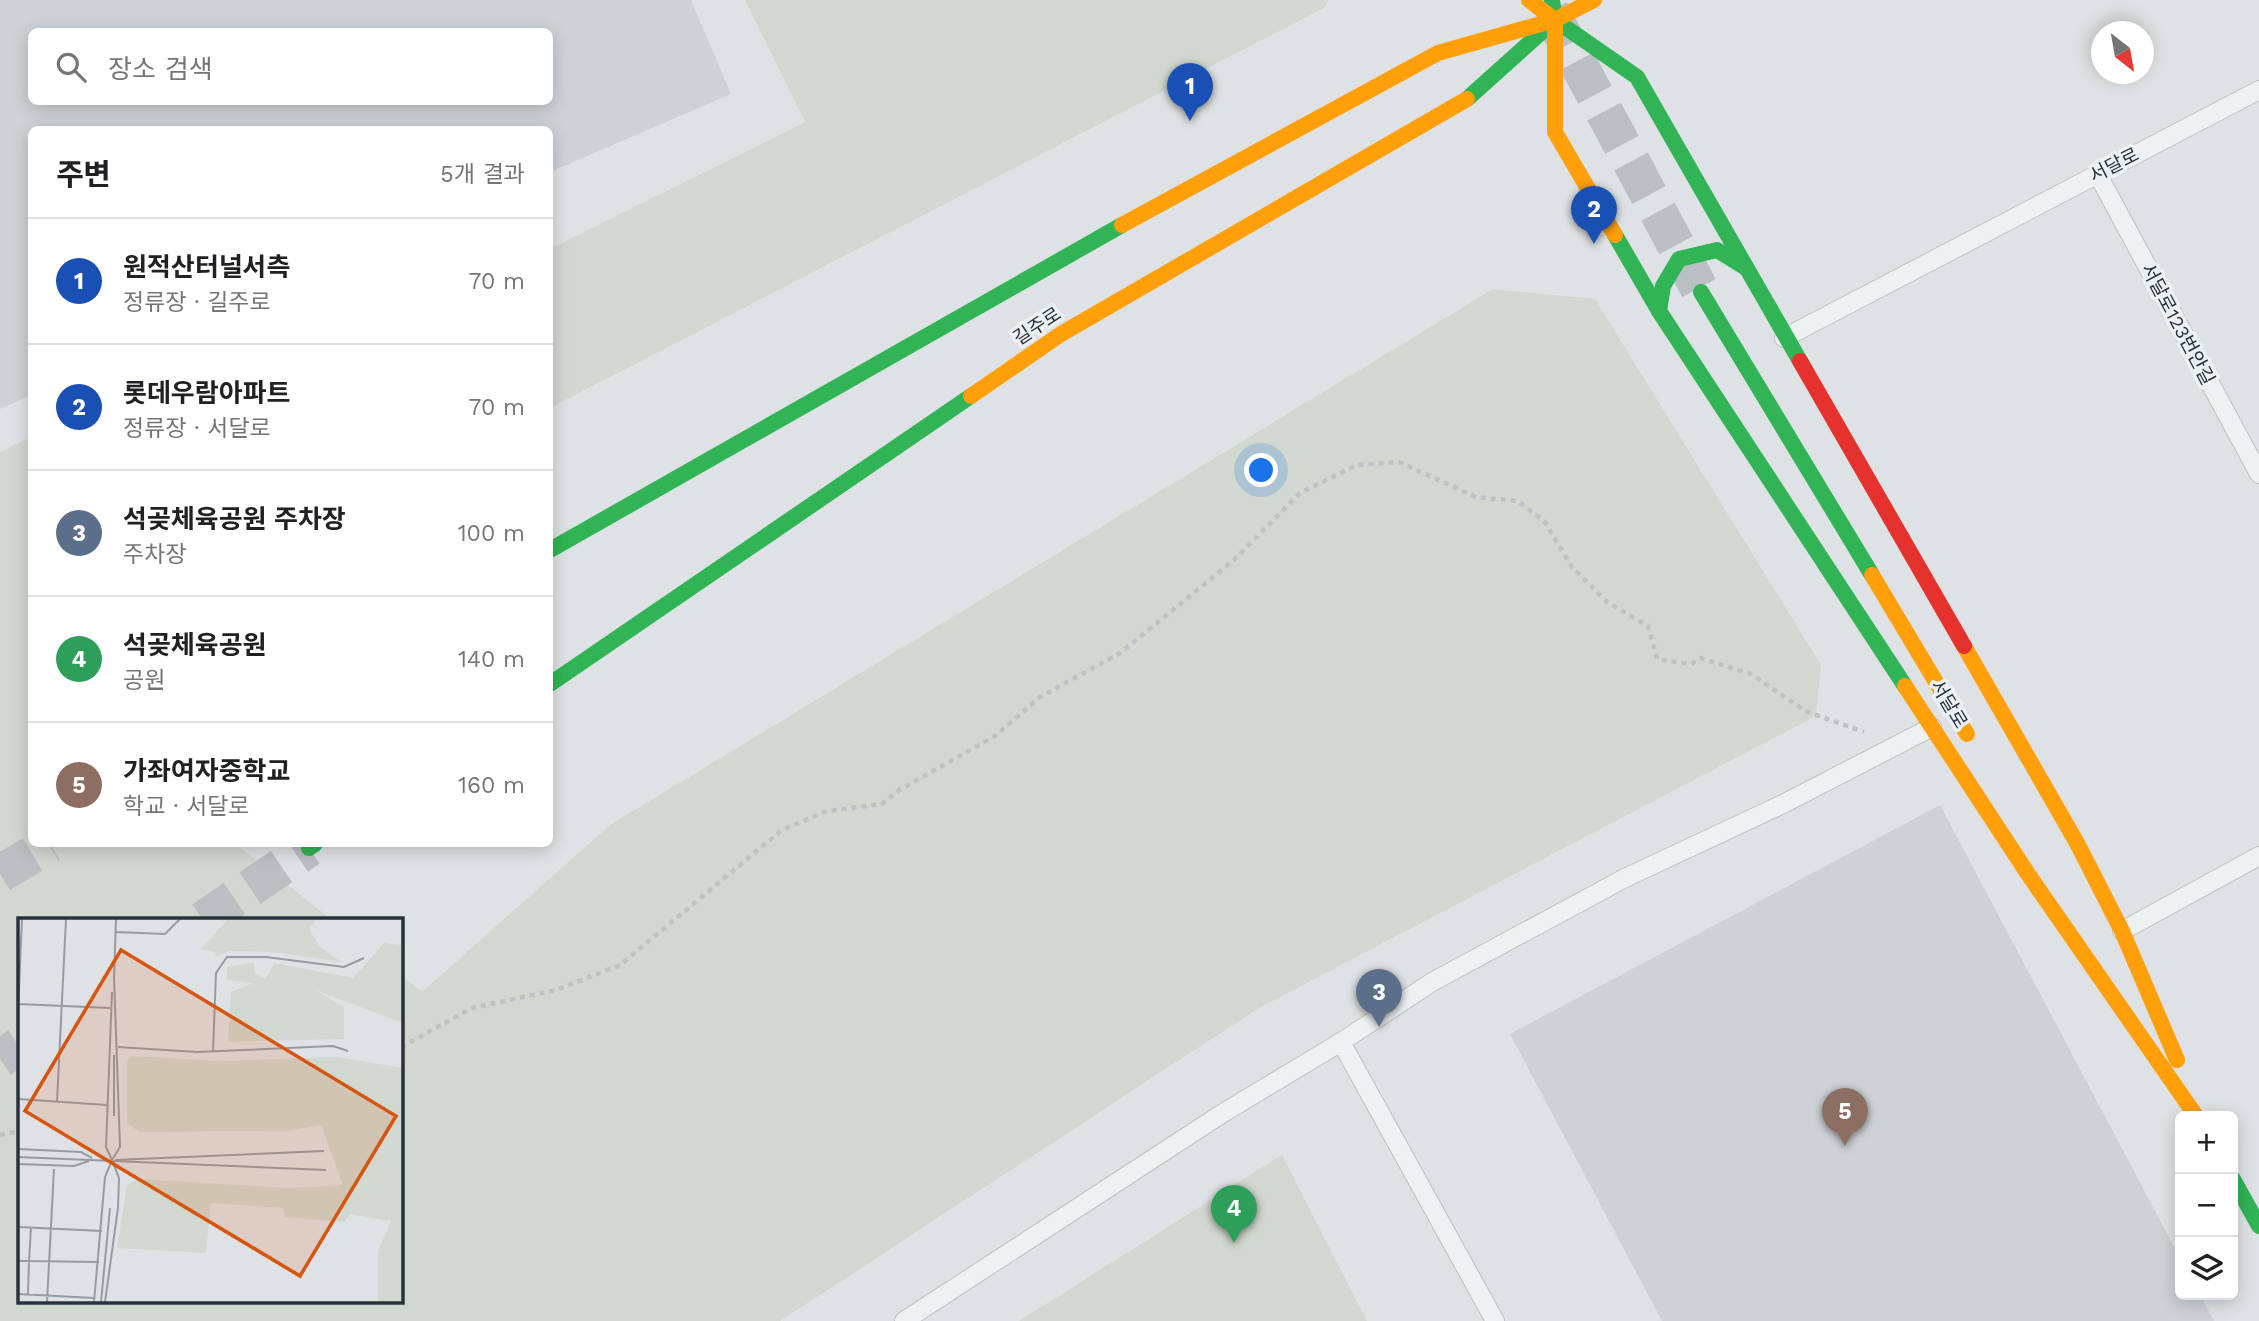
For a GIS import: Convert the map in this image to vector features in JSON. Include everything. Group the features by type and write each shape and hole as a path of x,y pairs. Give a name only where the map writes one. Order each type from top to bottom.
{"street":[{"path":"1529,0 1637,77 1784,338 2077,843 2122,931 2196,1111"},
{"path":"1552,0 1555,20 1555,132 1659,311 2028,874 2194,1111"},
{"name":"길주로","path":"553,548 1032,274 1438,53 1555,20 1594,0"},
{"name":"길주로","path":"553,682 1061,334 1465,100 1555,20"},
{"path":"1659,311 1663,286 1679,259 1717,250 1746,268"},
{"name":"서달로","path":"1701,292 1974,746"},
{"path":"2068,901 2195,1111"},
{"path":"2238,1188 2259,1226"}],"lane":[{"name":"서달로","path":"1784,338 2259,90"},
{"name":"서달로123번안길","path":"2097,173 2259,474"},
{"path":"904,1321 1223,1113 1341,1042 1432,982 1625,878 1783,804 1932,727"},
{"path":"2122,931 2259,856"},
{"path":"1341,1042 1495,1321"}],"path":[{"path":"402,1046 472,1008 556,990 620,965 782,830 827,811 882,804 900,790 995,736 1040,697 1120,653 1233,561 1300,493 1357,465 1399,462 1476,497 1518,501 1544,521 1572,567 1607,602 1648,626 1657,659 1692,664 1700,658 1751,674 1805,711 1899,744"},
{"path":"0,1135 18,1131"}],"shaded area":[{"path":"0,0 691,0 731,94 553,171 553,126 28,126 28,396 0,409"},
{"path":"745,0 1329,0 1324,8 553,406 553,248 805,122"},
{"path":"1493,289 1595,299 1821,665 1816,716 1259,1008 780,1321 0,1321 0,452 28,438 28,847 240,847 329,918 18,918 18,1304 402,1304 402,977 422,992 610,825"},
{"path":"1940,805 2175,1249 2175,1300 2203,1300 2214,1321 1662,1321 1510,1034"},
{"path":"1282,1155 1367,1321 1019,1321"}],"tunnel":[{"path":"1550,11 1699,288"},
{"path":"0,874 45,847"},
{"path":"206,918 309,848"},
{"path":"0,1059 18,1047"}],"traffic: fast":[{"path":"1552,0 1555,20 1637,77 1800,361"},
{"path":"1467,99 1555,20"},
{"path":"553,548 1122,225"},
{"path":"1615,235 1659,311 1905,686"},
{"path":"1659,311 1663,286 1679,259 1717,250 1746,268"},
{"path":"1701,292 1872,575"},
{"path":"553,682 971,396"},
{"path":"2238,1188 2259,1226"}],"traffic: slow":[{"path":"1529,0 1555,20 1555,132 1615,235"},
{"path":"1122,225 1438,53 1555,20 1594,0"},
{"path":"971,396 1061,334 1467,99"},
{"path":"1872,575 1967,734"},
{"path":"1964,646 2077,843 2122,931 2177,1060"},
{"path":"1905,686 2028,874 2193,1111"}],"traffic: jam":[{"path":"1800,361 1964,646"}],"place":[{"name":"원적산터널서측","path":"1190,121"},
{"name":"롯데우람아파트","path":"1594,244"},
{"name":"석곶체육공원 주차장","path":"1379,1027"},
{"name":"가좌여자중학교","path":"1845,1146"},
{"name":"석곶체육공원","path":"1234,1243"}]}
